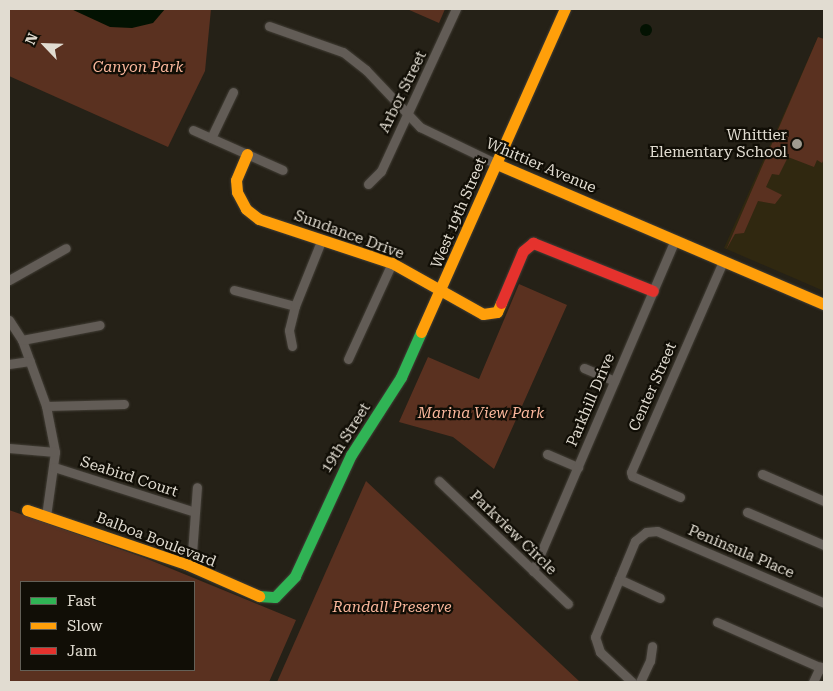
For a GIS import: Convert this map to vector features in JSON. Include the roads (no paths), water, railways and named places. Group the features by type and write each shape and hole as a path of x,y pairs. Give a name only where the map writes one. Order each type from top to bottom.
{"street":[{"name":"Arbor Street","path":"368,184 381,170 456,9"},
{"name":"West 19th Street","path":"441,293 564,9"},
{"name":"Whittier Avenue","path":"268,26 344,52 366,70 406,116 435,136 824,304"},
{"path":"211,138 233,92"},
{"path":"193,130 283,170"},
{"name":"Sundance Drive","path":"246,154 236,180 236,192 246,209 259,219 392,263 441,293 483,314 497,312 523,251 533,243 653,291"},
{"path":"292,346 289,330 295,306 322,239"},
{"name":"Parkhill Drive","path":"533,571 675,240"},
{"path":"9,280 66,248"},
{"name":"Center Street","path":"680,497 632,476 631,472 723,261"},
{"path":"348,359 392,263"},
{"path":"234,290 295,306"},
{"name":"19th Street","path":"275,597 290,585 295,576 336,481 401,377 441,293"},
{"path":"9,320 22,340 46,406 55,452 46,516"},
{"path":"22,340 100,325"},
{"path":"9,364 30,361"},
{"path":"584,368 614,381"},
{"path":"46,406 124,404"},
{"path":"9,448 55,452"},
{"path":"546,454 578,467"},
{"name":"Seabird Court","path":"54,467 195,512"},
{"path":"762,474 824,501"},
{"name":"Parkview Circle","path":"439,481 568,604"},
{"name":"Seabird Court","path":"192,553 197,486"},
{"name":"Balboa Boulevard","path":"27,510 186,564 247,593 275,597"},
{"path":"747,512 824,545"},
{"name":"Peninsula Place","path":"619,580 636,541 646,532 657,530 824,603"},
{"path":"632,682 600,652 596,642 596,631 619,580 660,598"},
{"path":"717,622 822,668 813,682"},
{"path":"640,682 650,661 652,646"}],"place":[{"name":"Whittier Elementary School","path":"797,144"}],"park label":[{"name":"Canyon Park","path":"138,68"},
{"name":"Marina View Park","path":"481,414"},
{"name":"Randall Preserve","path":"392,608"}]}
